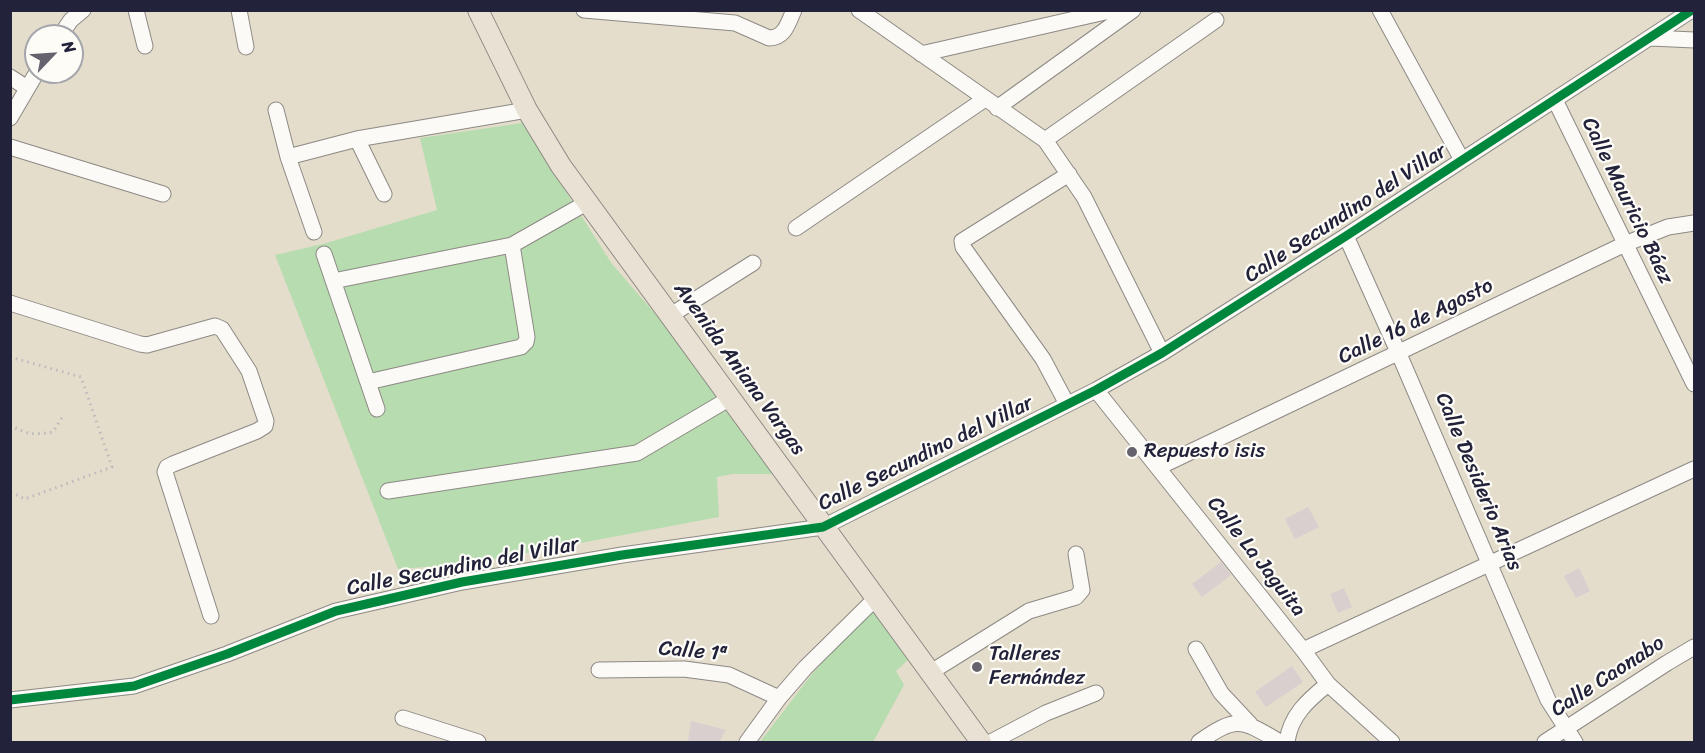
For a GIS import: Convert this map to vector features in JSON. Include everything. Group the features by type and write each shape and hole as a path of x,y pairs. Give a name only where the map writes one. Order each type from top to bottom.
{"main road":[{"name":"Avenida Aniana Vargas","path":"478,10 544,141 981,742"}],"street":[{"path":"68,24 83,10"},
{"path":"136,10 145,46"},
{"path":"239,10 246,47"},
{"path":"584,10 735,23 769,38 782,35 794,10"},
{"path":"859,10 1045,140 1084,197 1162,353"},
{"path":"921,54 1114,10"},
{"path":"997,108 1133,10"},
{"path":"1380,10 1462,160"},
{"name":"Calle Secundino del Villar","path":"10,700 134,686 227,654 336,611 462,582 633,553 824,527 1067,405 1162,353 1692,10"},
{"path":"1045,140 1216,20"},
{"path":"1651,38 1695,40"},
{"path":"10,77 27,88"},
{"path":"10,118 30,84"},
{"path":"796,228 984,99"},
{"name":"Calle Mauricio Báez","path":"1555,100 1695,384"},
{"path":"276,110 288,157 314,232"},
{"path":"288,157 357,139 527,110"},
{"path":"357,139 384,194"},
{"path":"10,147 163,194"},
{"path":"1067,405 1043,359 963,248 962,242 1069,174"},
{"path":"333,281 512,245 588,202"},
{"name":"Calle 16 de Agosto","path":"1159,468 1625,244 1668,227 1695,223"},
{"name":"Calle Desiderio Arias","path":"1346,236 1548,699 1575,742"},
{"path":"368,382 521,347 527,337 512,245"},
{"path":"324,254 377,409"},
{"path":"671,315 753,263"},
{"path":"10,303 147,345 215,326 222,329 233,346 249,371 266,421 265,426 173,464 167,467 165,472 211,616"},
{"name":"Calle La Jaguita","path":"1096,390 1328,684 1392,742"},
{"path":"388,491 637,453 732,397"},
{"path":"1303,650 1695,469"},
{"path":"931,672 1029,611 1076,597 1082,590 1076,554"},
{"path":"747,742 779,698 805,668 877,597"},
{"name":"Calle Caonabo","path":"1545,742 1695,647"},
{"path":"1196,649 1221,693 1250,724 1280,742"},
{"name":"Calle 1ª","path":"598,670 684,669 729,675 779,698"},
{"path":"1287,742 1289,729 1299,711 1328,684"},
{"path":"991,742 1046,713 1096,693"},
{"path":"404,718 478,742"},
{"path":"1199,742 1224,726 1236,723 1250,724"}],"path":[{"path":"10,357 81,377 112,467 25,499 10,492"},
{"path":"10,425 28,435 52,432 63,416"}],"green space":[{"path":"522,123 612,264 715,383 773,474 732,474 717,477 719,517 468,564 398,569 275,255 323,244 437,210 420,138"},
{"path":"874,608 909,659 896,671 904,685 873,742 760,742 812,674"}],"building":[{"path":"1308,507 1319,527 1295,539 1285,519"},
{"path":"1221,562 1231,575 1202,597 1192,584"},
{"path":"1579,568 1590,591 1576,598 1564,576"},
{"path":"1344,588 1352,607 1338,613 1330,594"},
{"path":"1292,666 1303,682 1266,707 1255,692"},
{"path":"691,721 726,730 719,742 688,742"}],"cycle path":[{"path":"10,700 134,686 227,654 336,611 462,582 622,555 823,527 1096,390 1162,353 1692,10"}],"place":[{"name":"Repuesto isis","path":"1132,452"},
{"name":"Talleres Fernández","path":"977,667"}]}
